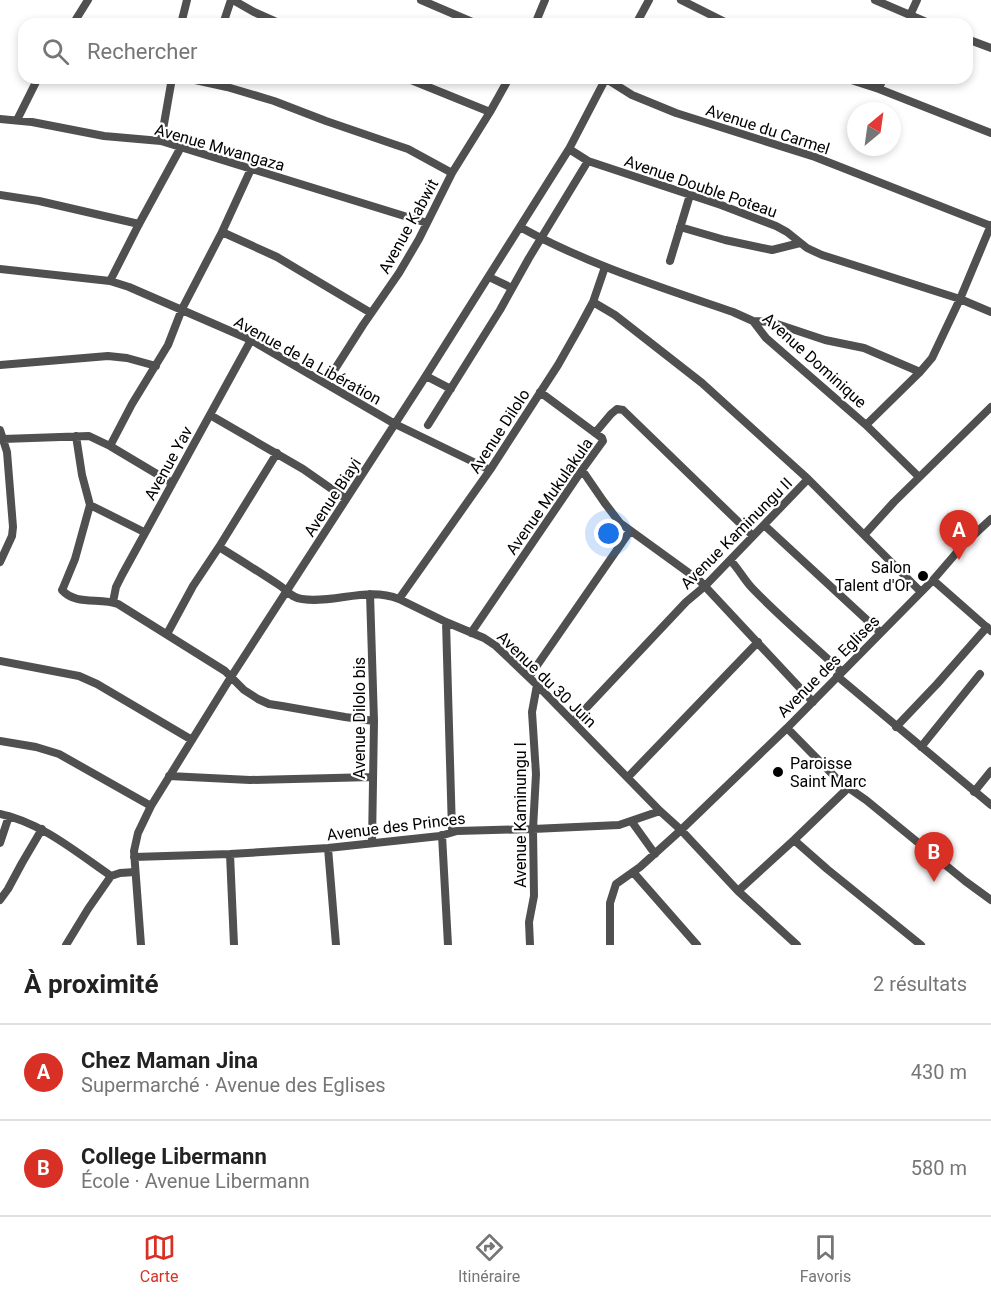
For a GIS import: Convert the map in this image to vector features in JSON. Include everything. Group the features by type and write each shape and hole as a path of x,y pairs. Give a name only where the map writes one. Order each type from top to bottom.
{"street":[{"path":"77,18 88,0"},
{"path":"183,18 187,0"},
{"path":"225,18 232,0 268,18"},
{"path":"421,0 463,18"},
{"path":"538,18 545,0"},
{"path":"639,18 649,0"},
{"path":"681,0 717,18"},
{"path":"875,0 917,18"},
{"path":"909,18 917,0"},
{"path":"973,41 991,48"},
{"path":"17,120 35,84"},
{"path":"160,141 171,84"},
{"path":"213,84 274,101 408,149 452,173"},
{"path":"421,84 490,112"},
{"name":"Avenue Kabwit","path":"326,383 399,273 452,173 506,84"},
{"name":"Avenue Biayi","path":"141,945 134,845 151,806 569,149 602,84"},
{"name":"Avenue du Carmel","path":"615,84 632,95 676,113 815,157 991,226"},
{"path":"864,84 991,133"},
{"path":"879,89 881,84"},
{"name":"Avenue Mwangaza","path":"0,119 104,136 160,141 427,223"},
{"path":"110,281 181,147"},
{"name":"Avenue Double Poteau","path":"569,149 588,161 721,205 776,226 807,248 822,255 960,299 991,312"},
{"path":"428,425 500,310 588,161"},
{"path":"110,446 176,327 182,309 222,232 251,169"},
{"path":"0,195 39,201 139,224"},
{"path":"670,261 690,195"},
{"path":"866,425 920,372 937,349 991,226"},
{"name":"Avenue Dominique","path":"520,227 541,239 605,267 753,321 766,338 866,425 919,477"},
{"path":"680,227 772,250 800,243"},
{"path":"222,232 277,257 371,313"},
{"name":"Avenue Dilolo","path":"399,599 490,470 573,340 593,302 605,267"},
{"name":"Avenue de la Libération","path":"0,269 110,281 129,287 251,340 395,424 490,470"},
{"path":"489,277 512,288"},
{"path":"593,302 615,315 702,382 808,479"},
{"path":"753,321 771,322 825,340 864,348 920,372"},
{"name":"Avenue Yav","path":"113,602 116,587 144,532 251,340"},
{"path":"0,365 108,356 127,358 156,366"},
{"path":"426,376 451,389"},
{"name":"Avenue Mukulakula","path":"471,633 603,441 603,438 540,392"},
{"path":"864,535 919,477 991,407"},
{"path":"595,433 617,409 623,410 753,536"},
{"path":"210,415 277,453 346,499"},
{"path":"0,430 7,452 14,527 0,562"},
{"path":"76,436 82,475 90,505 75,559 62,590 69,596 113,602 220,668 248,694 269,704 374,721"},
{"path":"3,439 90,436 172,483"},
{"path":"167,634 193,586 277,453"},
{"path":"582,470 615,518 705,586 813,702"},
{"name":"Avenue Kaminungu II","path":"573,722 674,614 705,586 808,479 921,592"},
{"path":"90,505 144,532"},
{"name":"Avenue des Eglises","path":"610,945 610,903 614,888 620,881 655,854 787,728 933,580 959,550 989,524"},
{"path":"764,525 880,632"},
{"path":"529,677 630,531"},
{"name":"Avenue du 30 Juin","path":"219,547 279,585 294,598 310,600 385,594 489,641 537,685 681,830 738,891 797,945"},
{"path":"730,560 750,586 896,727 991,805"},
{"path":"896,727 989,629 933,580"},
{"name":"Avenue Dilolo bis","path":"370,594 374,721 372,843"},
{"path":"446,622 452,831"},
{"path":"628,777 758,642"},
{"path":"0,661 79,676 97,684 192,740"},
{"path":"921,747 980,674"},
{"name":"Avenue Kaminungu I","path":"530,945 529,922 534,896 533,829 536,774 532,712 537,685"},
{"path":"787,728 833,776 990,899"},
{"path":"0,741 36,747 59,754 151,806"},
{"path":"974,792 991,771"},
{"path":"169,776 239,780 373,777"},
{"path":"738,891 848,788"},
{"name":"Avenue des Princes","path":"134,857 328,848 442,835 452,831 619,825 660,811"},
{"path":"0,814 42,829 111,876"},
{"path":"0,843 9,816"},
{"path":"632,822 655,854"},
{"path":"0,900 42,829"},
{"path":"442,835 448,945"},
{"path":"794,840 921,945"},
{"path":"328,848 336,945"},
{"path":"230,854 234,945"},
{"path":"66,945 111,876 117,873 135,872"},
{"path":"633,872 697,945"}],"place":[{"name":"Chez Maman Jina","path":"959,560"},
{"name":"Salon Talent d'Or","path":"923,576"},
{"name":"Paroisse Saint Marc","path":"778,772"},
{"name":"College Libermann","path":"934,882"}]}
